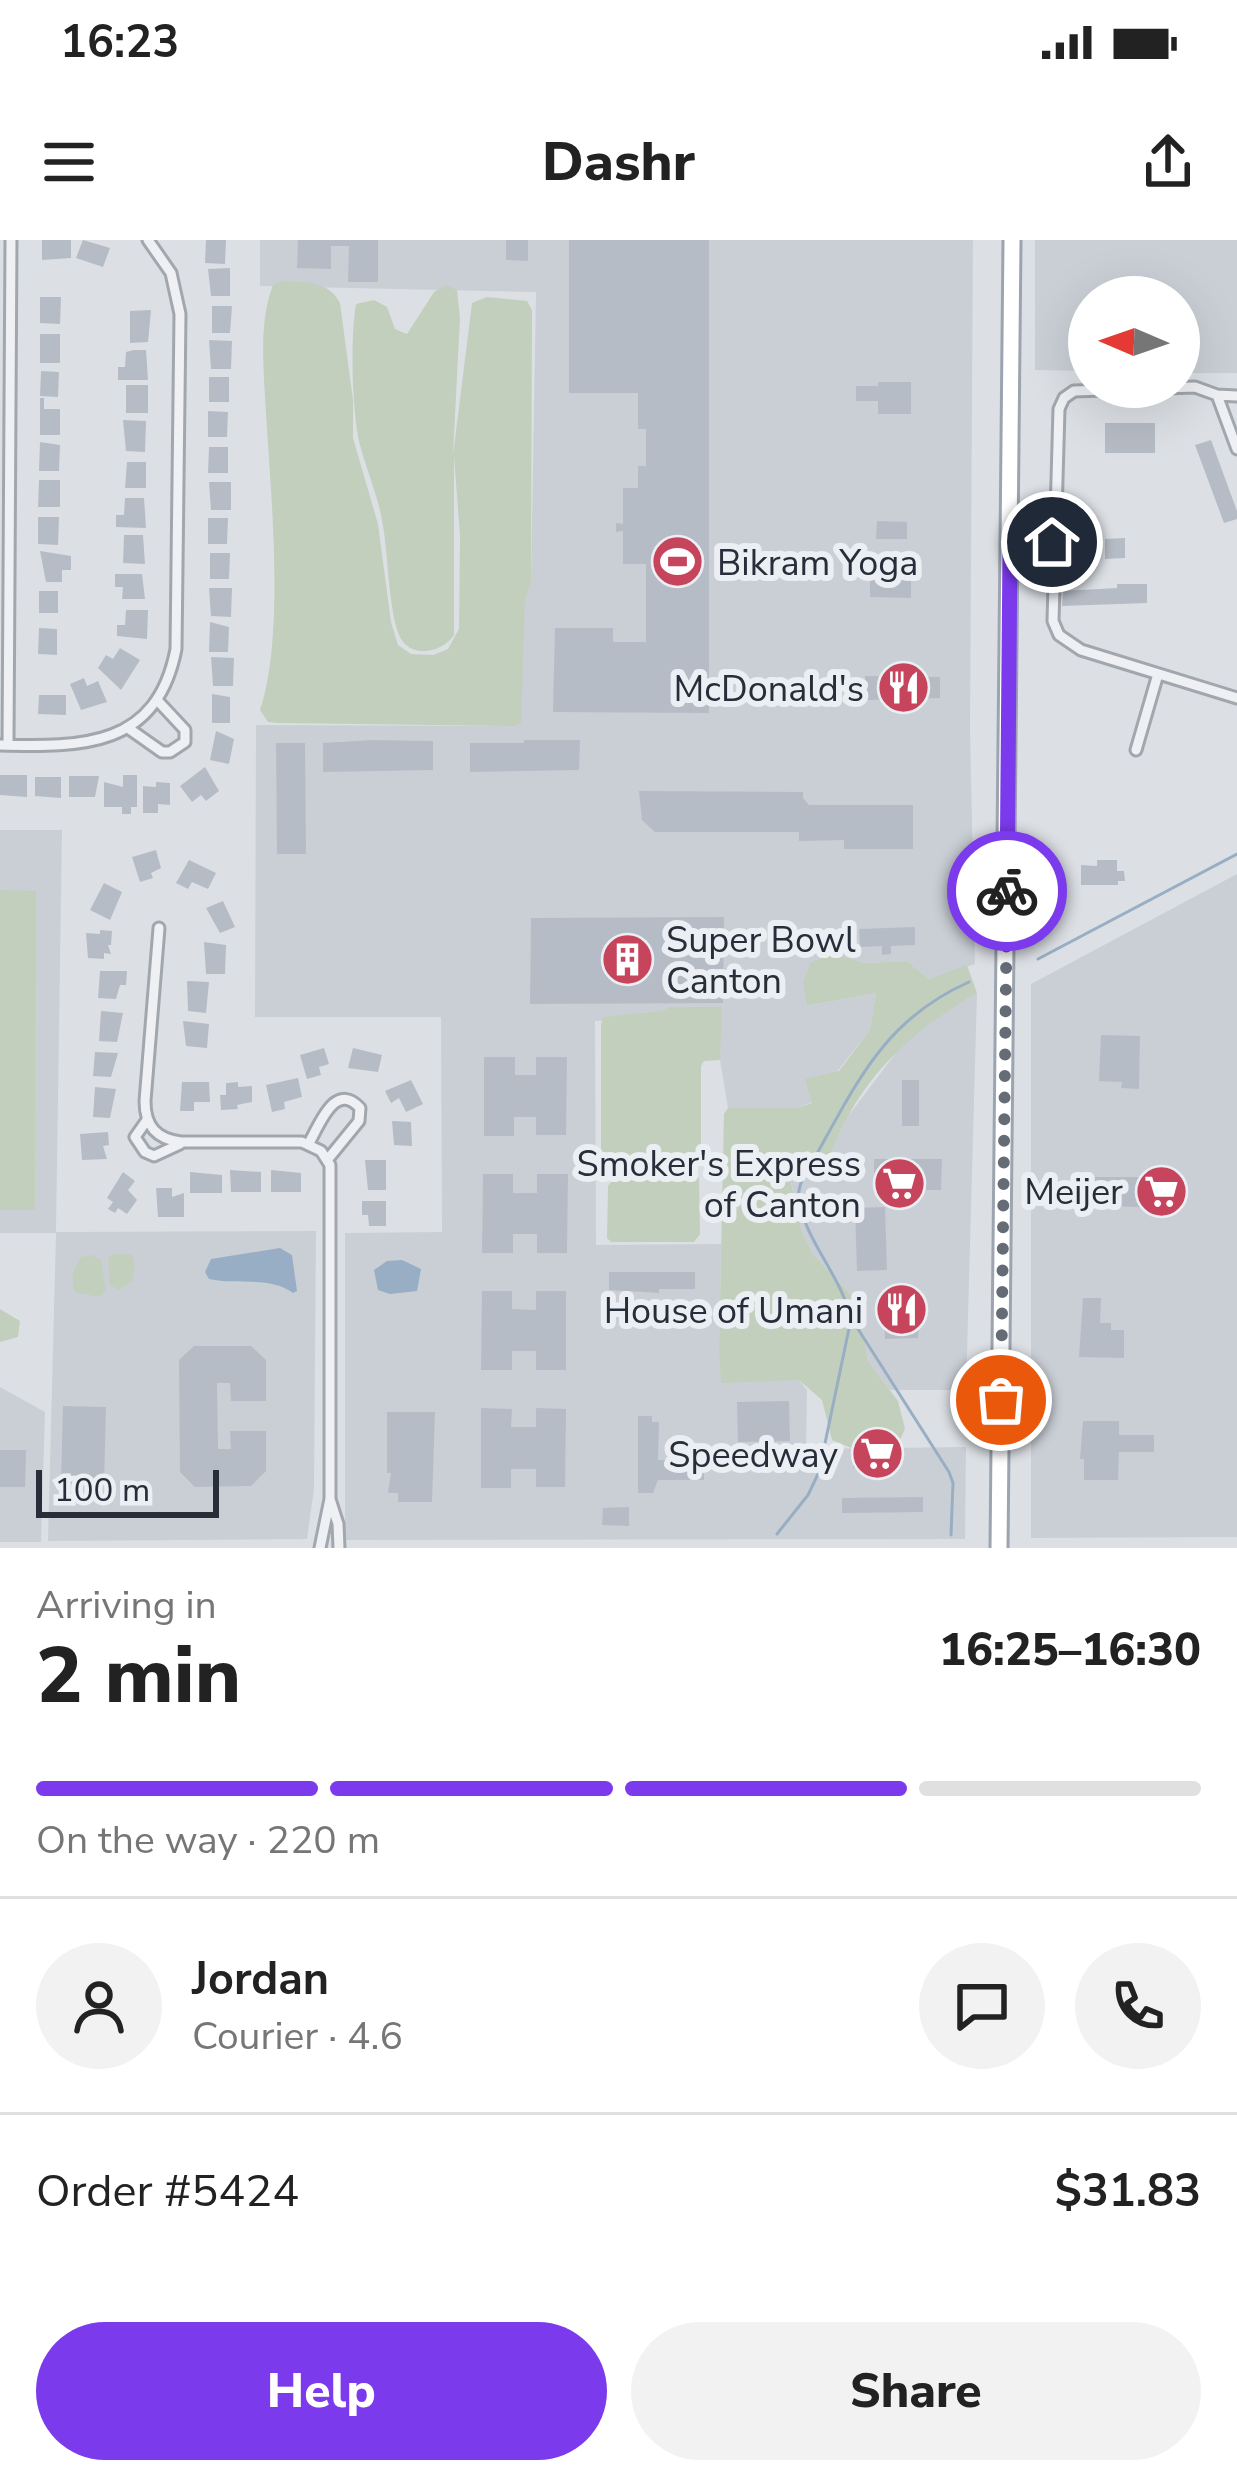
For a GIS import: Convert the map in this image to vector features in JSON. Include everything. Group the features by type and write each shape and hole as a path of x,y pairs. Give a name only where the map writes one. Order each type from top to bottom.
{"main road":[{"path":"999,1548 1012,240"}],"street":[{"path":"11,240 4,745 82,745 128,728 157,700 172,668 180,314 171,274 148,240"},
{"path":"1237,396 1195,387 1067,394 1059,409 1053,621 1059,635 1082,650 1237,698"},
{"path":"1217,395 1237,449"},
{"path":"1034,534 1052,542 1054,550 1048,561 1035,565 1019,561 1010,548 1020,537 1034,534"},
{"path":"1136,750 1158,674"},
{"path":"128,728 162,752 179,748 185,742 185,730 157,700"},
{"path":"159,928 147,1120 135,1137 154,1156 181,1142"},
{"path":"309,1144 333,1103 352,1100 360,1108 359,1121 328,1159"},
{"path":"147,1120 159,1135 181,1142 309,1144 328,1159 332,1174 330,1498 320,1548"},
{"path":"330,1498 339,1548"}],"shaded area":[{"path":"260,240 973,240 970,730 975,964 929,979 907,961 865,963 834,954 808,1006 876,993 870,1030 813,1102 797,1108 728,1108 720,1060 720,1019 595,1021 596,1245 721,1244 719,1348 799,1380 807,1390 806,1449 966,1447 965,1539 345,1540 345,1233 442,1232 441,1017 255,1017 256,725 515,726 519,602 531,583 536,292 260,286"},
{"path":"1035,240 1237,240 1237,373 1200,373 1200,276 1068,276 1068,371 1035,370"},
{"path":"0,830 62,830 56,1232 316,1231 314,1489 307,1539 48,1541 56,1233 0,1233"},
{"path":"1237,874 1237,1537 1031,1538 1031,984"},
{"path":"977,993 966,1390 890,1390 868,1361 857,1301 812,1253 801,1229 790,1177 825,1164 846,1119 901,1046 928,1022"},
{"path":"0,1387 45,1412 41,1542 0,1542"}],"green space":[{"path":"282,281 323,286 340,303 353,400 353,438 378,524 391,622 398,645 411,654 433,655 448,649 459,629 460,536 454,456 454,635 442,646 419,651 405,644 396,627 381,516 357,431 356,304 374,300 387,307 395,329 407,334 434,292 446,285 457,290 460,318 453,455 472,303 487,297 527,301 532,310 531,583 525,599 521,723 277,723 268,722 260,710 268,679 274,605 264,332 273,285"},
{"path":"0,890 36,891 35,1210 0,1210"},
{"path":"834,954 865,963 907,961 929,979 967,965 977,993 919,1032 886,1063 858,1099 825,1164 790,1178 801,1229 812,1253 857,1301 868,1361 898,1401 905,1429 897,1446 861,1452 832,1440 822,1400 799,1380 721,1383 719,1348 724,1114 728,1108 797,1108 812,1103 805,1079 839,1071 870,1030 876,993 807,1006 803,982 811,962"},
{"path":"670,1007 722,1007 720,1060 704,1061 701,1066 701,1166 609,1167 601,1161 601,1024 604,1017"},
{"path":"618,1173 693,1173 699,1178 700,1234 694,1242 611,1242 607,1238 608,1186"},
{"path":"92,1255 101,1260 106,1290 98,1297 75,1292 73,1283 81,1257"},
{"path":"132,1255 135,1266 132,1281 119,1290 110,1285 108,1258"},
{"path":"0,1309 20,1321 18,1337 0,1342"}],"water":[{"path":"280,1248 292,1255 297,1291 293,1293 264,1283 209,1279 205,1272 211,1259"},
{"path":"402,1260 421,1269 417,1291 390,1294 378,1290 374,1270 387,1261"}],"building":[{"path":"42,240 71,240 71,258 42,260"},
{"path":"83,240 110,248 103,267 76,258"},
{"path":"206,240 226,240 225,264 205,263"},
{"path":"298,240 378,240 378,282 348,282 349,246 331,246 331,269 297,268"},
{"path":"506,240 528,240 528,261 506,260"},
{"path":"569,240 709,240 709,713 553,712 555,628 613,628 613,642 646,642 646,564 623,564 623,531 616,532 616,523 623,524 623,488 638,488 638,466 646,466 646,429 638,429 638,393 569,393"},
{"path":"230,268 230,296 211,296 208,269"},
{"path":"40,297 61,297 60,324 40,323"},
{"path":"212,306 232,306 230,333 212,333"},
{"path":"151,310 148,342 130,343 130,311"},
{"path":"40,334 60,334 60,363 40,363"},
{"path":"209,340 232,341 231,369 211,369"},
{"path":"146,350 148,380 118,380 126,352"},
{"path":"41,371 59,372 58,397 40,396"},
{"path":"209,377 229,377 229,402 209,402"},
{"path":"878,382 911,382 911,414 878,414 878,401 856,401 856,386 878,386"},
{"path":"126,385 148,385 148,413 126,413"},
{"path":"40,398 44,398 44,409 60,409 60,435 40,435"},
{"path":"208,411 228,412 227,437 208,437"},
{"path":"123,420 146,421 145,452 126,451"},
{"path":"1105,423 1155,423 1155,453 1105,453"},
{"path":"1211,440 1237,511 1237,519 1224,523 1195,445"},
{"path":"40,442 60,445 59,471 39,471"},
{"path":"209,447 228,447 228,473 208,473"},
{"path":"127,462 146,462 146,488 125,488"},
{"path":"39,480 60,480 60,507 38,507"},
{"path":"209,482 231,482 231,510 211,510"},
{"path":"125,498 144,498 146,528 116,527 116,515 124,515"},
{"path":"38,517 59,517 58,545 38,544"},
{"path":"208,518 228,518 227,544 208,544"},
{"path":"877,521 907,522 907,539 876,539"},
{"path":"124,535 143,535 145,564 123,563"},
{"path":"1078,538 1094,539 1094,559 1078,559"},
{"path":"1125,538 1125,558 1105,559 1105,539"},
{"path":"40,551 71,556 71,570 62,570 62,582 46,582"},
{"path":"210,553 230,553 229,579 210,579"},
{"path":"882,555 892,555 902,577 911,577 911,598 870,597 870,577 891,577"},
{"path":"115,574 142,574 145,599 122,599 123,587 115,587"},
{"path":"1117,584 1147,584 1147,603 1062,606 1063,591 1117,588"},
{"path":"209,588 232,588 231,617 211,616"},
{"path":"39,591 58,591 58,613 39,613"},
{"path":"126,610 148,610 147,639 117,636 117,625 125,625"},
{"path":"210,622 229,627 228,652 209,652"},
{"path":"39,628 57,629 57,655 38,654"},
{"path":"120,648 140,660 121,690 98,668 106,655 113,659"},
{"path":"211,657 234,658 233,686 213,686"},
{"name":"McDonald's","path":"865,676 940,677 940,698 867,700"},
{"path":"84,678 87,686 98,681 107,702 81,710 70,684"},
{"path":"212,694 230,697 230,723 212,723"},
{"path":"39,695 66,695 66,715 38,714"},
{"path":"216,731 234,739 229,764 210,760"},
{"path":"580,740 579,770 470,772 470,743"},
{"path":"433,741 433,770 323,772 323,743"},
{"path":"276,743 305,743 306,854 277,854"},
{"path":"205,767 219,791 206,801 201,795 192,802 180,786"},
{"path":"0,775 27,775 27,797 0,795"},
{"path":"123,775 137,775 137,807 131,807 131,814 122,814 122,807 104,807 104,782 123,787"},
{"path":"69,776 99,776 95,797 69,797"},
{"path":"35,777 61,777 61,798 35,796"},
{"path":"156,782 170,783 170,805 158,804 158,813 143,813 143,786 156,787"},
{"path":"639,791 803,792 809,805 913,805 913,849 844,849 844,840 799,841 799,832 655,832 642,820"},
{"path":"156,850 161,868 151,873 153,878 140,882 132,857"},
{"path":"189,860 216,873 208,889 192,882 188,889 176,883"},
{"path":"1097,860 1117,860 1117,871 1124,871 1125,881 1081,885 1081,865 1097,866"},
{"path":"104,883 122,892 110,920 90,910"},
{"path":"223,901 235,927 220,933 206,908"},
{"name":"Super Bowl Canton","path":"724,917 723,1003 530,1004 531,918"},
{"path":"915,927 915,945 891,946 891,954 882,955 882,946 860,947 859,929"},
{"path":"100,930 112,931 111,954 104,953 104,959 88,958 86,933 100,934"},
{"path":"204,942 226,945 225,974 206,974"},
{"path":"100,971 127,971 126,985 120,985 116,999 98,998"},
{"path":"187,981 209,982 206,1013 188,1011"},
{"path":"101,1011 123,1013 117,1042 99,1041"},
{"path":"183,1021 209,1024 207,1048 186,1046"},
{"path":"1101,1035 1140,1036 1139,1089 1099,1081"},
{"path":"324,1048 329,1064 319,1067 321,1075 307,1079 300,1055"},
{"path":"353,1048 382,1055 378,1072 348,1068"},
{"path":"95,1052 118,1053 111,1077 93,1076"},
{"path":"484,1057 515,1057 515,1075 536,1075 536,1057 567,1057 566,1135 536,1135 536,1117 514,1117 514,1136 484,1136"},
{"path":"298,1078 302,1097 272,1112 266,1085"},
{"path":"411,1080 423,1104 406,1112 399,1098 391,1103 385,1091"},
{"path":"902,1080 919,1080 919,1126 902,1126"},
{"path":"182,1082 209,1082 210,1102 194,1102 194,1111 180,1111"},
{"path":"238,1082 238,1087 252,1086 252,1102 221,1110 220,1095 226,1095 226,1083"},
{"path":"95,1087 116,1089 110,1118 93,1117"},
{"path":"392,1121 411,1122 412,1146 394,1145"},
{"path":"108,1132 109,1145 103,1146 107,1159 82,1160 80,1134"},
{"path":"874,1159 942,1159 941,1190 874,1190"},
{"path":"365,1160 386,1160 386,1190 368,1190"},
{"path":"230,1170 261,1172 261,1192 231,1192"},
{"path":"271,1170 301,1173 301,1192 271,1192"},
{"path":"123,1172 135,1181 128,1190 137,1200 127,1214 108,1209 113,1202 107,1198"},
{"path":"190,1172 222,1175 222,1193 190,1193"},
{"name":"Meijer","path":"1152,1173 1174,1173 1174,1209 1095,1205 1095,1177 1152,1177"},
{"path":"483,1174 513,1174 513,1193 537,1193 537,1174 568,1174 567,1253 537,1253 537,1234 513,1234 513,1253 482,1253"},
{"path":"156,1188 172,1188 172,1197 184,1193 184,1217 158,1217"},
{"path":"362,1201 386,1201 386,1226 369,1226 368,1215 362,1215"},
{"path":"885,1207 887,1270 857,1271 855,1208"},
{"path":"609,1272 695,1272 695,1289 609,1290"},
{"path":"482,1291 512,1291 512,1309 536,1310 536,1291 566,1291 566,1370 536,1370 536,1351 512,1351 512,1370 481,1370"},
{"name":"House of Umani","path":"883,1297 921,1300 918,1338 885,1339"},
{"path":"1083,1298 1101,1298 1100,1323 1111,1323 1111,1330 1124,1330 1124,1358 1079,1357"},
{"path":"194,1346 251,1346 266,1360 266,1401 231,1401 230,1383 217,1383 218,1449 231,1449 230,1431 266,1431 266,1471 251,1486 195,1487 180,1472 179,1360"},
{"path":"789,1401 790,1441 738,1442 737,1402"},
{"path":"63,1406 106,1407 104,1485 61,1484"},
{"path":"481,1408 512,1409 511,1427 536,1427 536,1408 566,1409 565,1487 536,1487 536,1469 511,1469 511,1488 481,1488"},
{"path":"387,1412 435,1412 432,1502 398,1502 398,1493 388,1493"},
{"path":"638,1416 652,1416 652,1422 659,1422 658,1460 704,1461 704,1480 658,1480 653,1493 638,1493"},
{"path":"1083,1421 1119,1421 1119,1435 1154,1435 1154,1452 1119,1452 1118,1480 1084,1480 1084,1459 1080,1459"},
{"name":"Speedway","path":"853,1441 901,1441 901,1468 853,1468"},
{"path":"0,1450 26,1450 25,1487 0,1487"},
{"name":"Speedway","path":"923,1497 923,1512 842,1513 842,1498"},
{"path":"629,1507 629,1526 602,1525 603,1508"}],"waterway":[{"path":"1038,959 1237,854"},
{"path":"951,1535 953,1483 949,1472 851,1318 809,1230 799,1194 808,1168 879,1052 917,1013 969,982"},
{"path":"777,1534 808,1495 819,1472 851,1319"}],"way so far":[{"path":"1001,1400 1007,891"}],"place":[{"name":"Bikram Yoga","path":"678,562"},
{"name":"McDonald's","path":"903,688"},
{"name":"Super Bowl Canton","path":"627,960"},
{"name":"Smoker's Express of Canton","path":"900,1184"},
{"name":"Meijer","path":"1162,1191"},
{"name":"House of Umani","path":"902,1310"},
{"name":"Speedway","path":"877,1454"}],"route":[{"path":"1007,891 1010,548 1019,561 1035,565 1048,561 1054,550 1052,542"}]}
